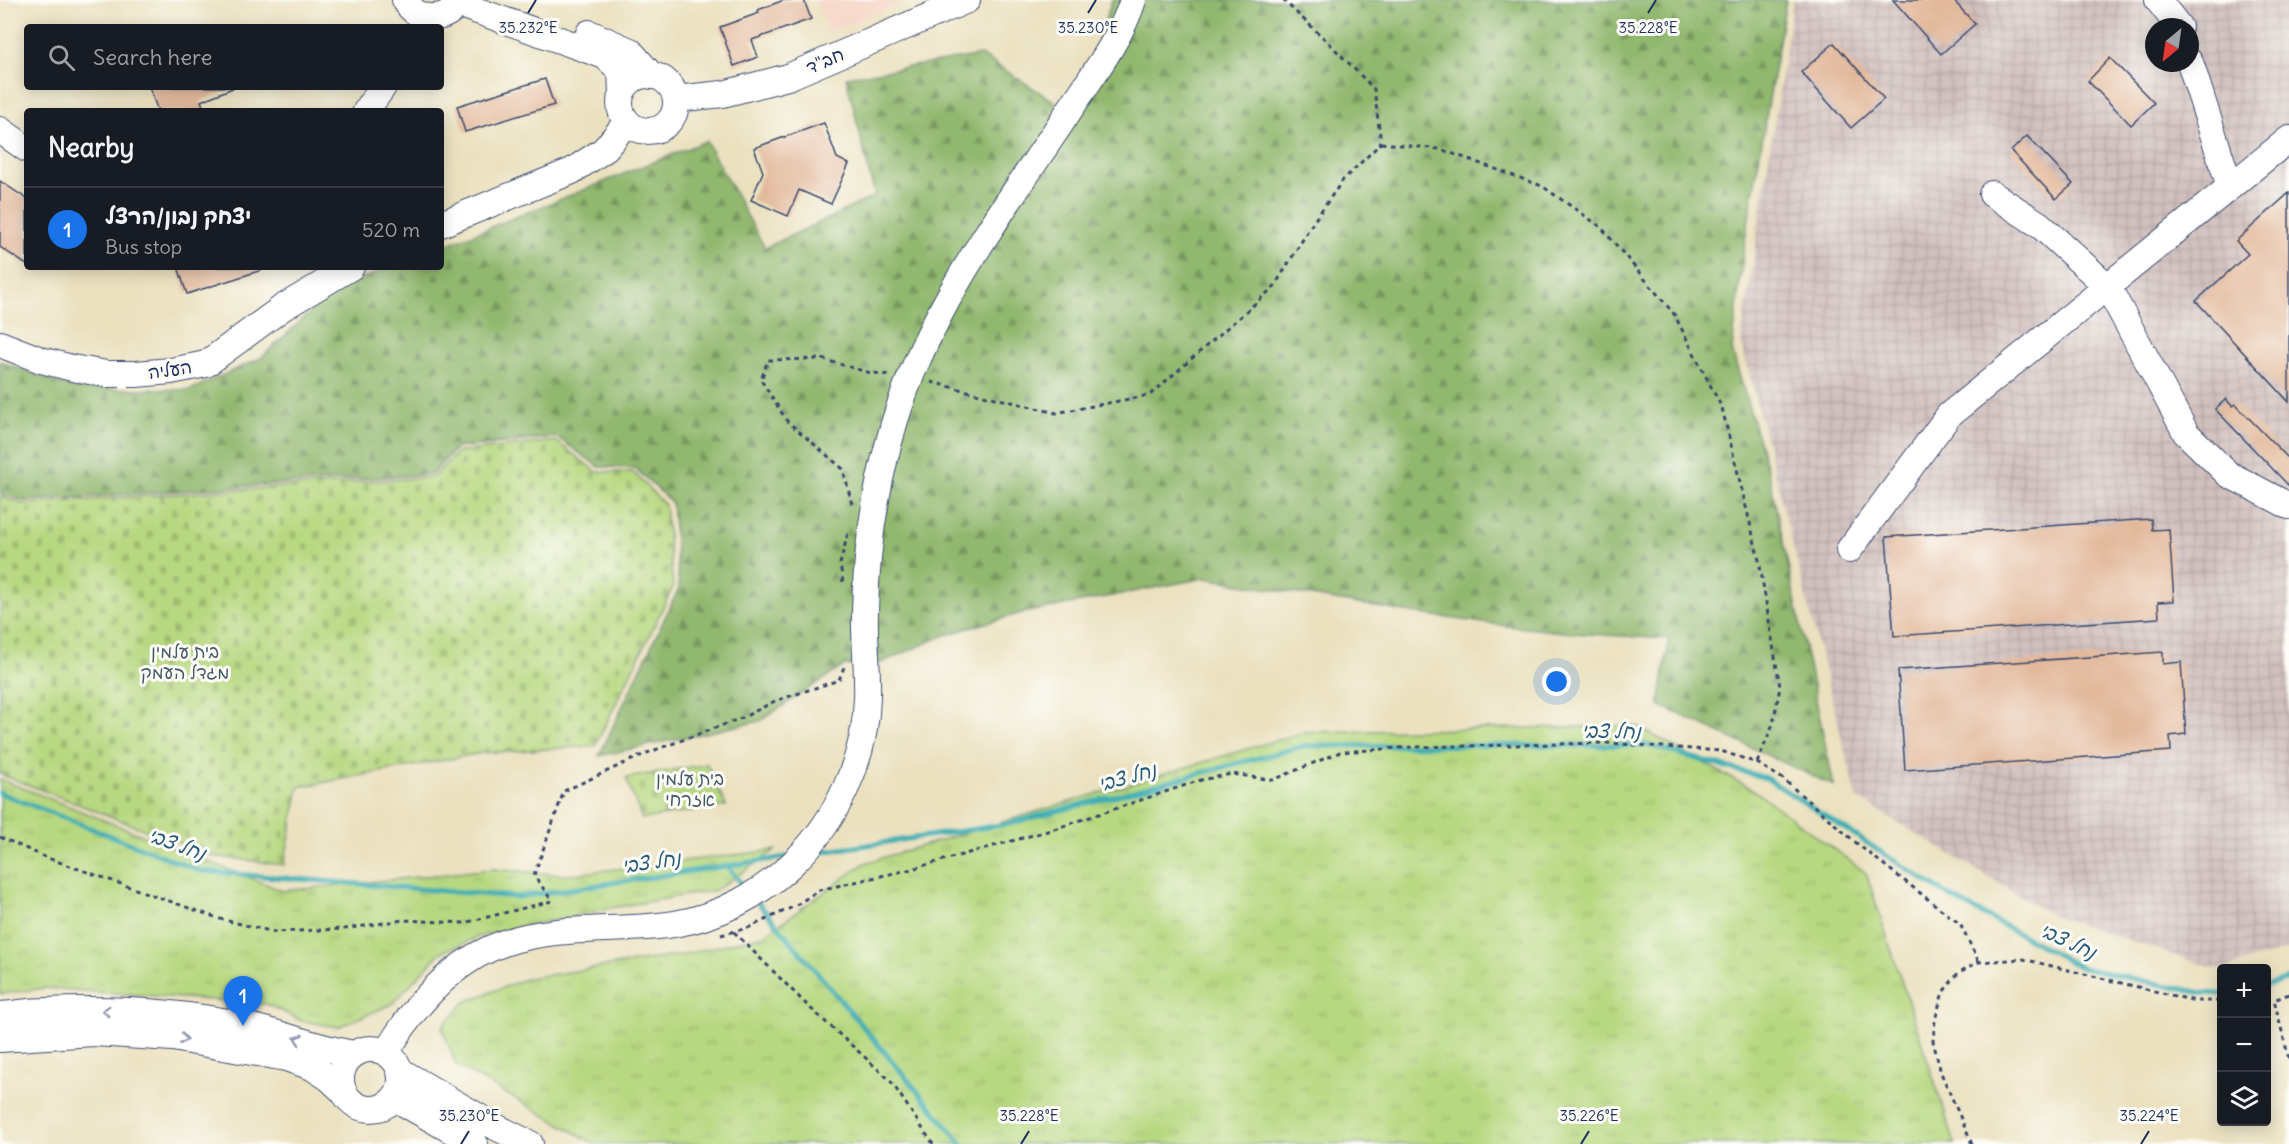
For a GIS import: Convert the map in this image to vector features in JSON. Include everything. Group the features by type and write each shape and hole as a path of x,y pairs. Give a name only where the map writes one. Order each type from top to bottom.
{"street":[{"path":"501,0 611,41 630,51 652,76"},
{"name":"חב\"ד","path":"676,99 723,94 788,77 967,0"},
{"path":"0,1039 94,1033 172,1038 286,1058 312,1067 328,1077 357,1105 370,1109 384,1106 395,1098 401,1085 393,1062 408,1017 450,975 488,950 504,943 548,933 676,924 698,919 726,909 757,892 777,877 810,845 825,826 844,792 860,745 867,700 865,616 868,550 889,442 910,377 935,322 961,276 1121,29 1133,0"},
{"path":"1121,29 1149,0"},
{"path":"2158,0 2172,18"},
{"path":"406,11 432,22 448,14 459,2 606,56 621,71 621,108 627,122 636,128 646,131 665,126 676,109 676,99 670,86 665,81 652,76 645,75 631,81 622,93"},
{"path":"2193,72 2230,187"},
{"path":"368,108 381,90"},
{"path":"444,223 572,171 604,150 627,122"},
{"path":"0,130 24,147"},
{"path":"1849,550 1949,415 2289,139"},
{"path":"1992,194 2040,225 2108,287 2186,433 2228,474 2289,506"},
{"name":"העליה","path":"0,344 72,369 107,374 171,371 206,364 282,308 346,270"},
{"path":"0,1015 79,1010 160,1013 246,1026 286,1035 335,1051 355,1054"},
{"path":"344,1092 342,1073 345,1064 355,1054 367,1049 393,1062 496,1127 530,1144"},
{"path":"395,1098 475,1144"}],"path":[{"path":"1283,0 1329,42 1374,89 1381,143"},
{"path":"854,511 843,469 787,421 761,381 768,360 822,359 867,372 910,377 1056,413 1150,395 1274,287 1314,221 1343,180 1381,143"},
{"path":"1381,143 1440,149 1542,186 1601,227 1674,314 1722,408 1759,560 1780,687 1773,723 1757,763"},
{"path":"843,583 840,564 848,532"},
{"path":"0,837 45,857 220,920 274,932 344,929 403,920 464,923 552,901 534,875 564,790 647,753 742,718 775,701 839,680 848,658"},
{"path":"717,936 750,927 795,906 819,890 908,870 1051,830 1202,780 1232,774 1273,780 1340,752 1413,747 1607,743 1720,751 1757,763 1783,779 1861,846 1960,924 1979,962"},
{"path":"734,932 808,1006 890,1080 933,1144"},
{"path":"1971,1144 1941,1072 1933,1041 1935,1020 1943,992 1959,972 1979,962 2023,959 2195,1001 2217,1000"},
{"path":"2289,994 2274,1000 2289,1059"}],"shaded area":[{"path":"814,0 908,0 829,32"},
{"path":"1793,0 2289,0 2289,949 2239,964 2217,964 2217,969 2052,915 1857,798 1741,341"}],"green space":[{"path":"1112,0 1786,0 1744,247 1732,350 1770,479 1834,786 1659,705 1669,639 1506,626 1406,612 1205,578 1018,614 945,635 869,668 845,665 760,721 599,756 679,588 672,503 635,468 599,467 557,437 456,448 432,474 24,501 0,493 0,361 71,388 190,390 261,358 334,290 384,270 444,270 444,246 706,141 765,248 875,196 846,77 981,55 1074,114"},
{"name":"בית עלמין מגדל העמק","path":"556,441 597,472 633,472 665,505 673,587 595,746 482,753 299,787 284,865 213,856 0,774 0,496 23,504 433,477 458,452"},
{"path":"1636,726 1755,791 1866,873 1955,1144 595,1144 456,1065 442,1027 465,1002 528,978 681,955 764,935 865,863 1304,732"},
{"name":"בית עלמין אזרחי","path":"707,764 726,806 642,819 626,778"},
{"path":"0,779 283,891 493,869 566,875 776,850 716,890 611,908 487,934 440,953 392,1004 338,1027 302,1021 266,1004 45,988 0,994"}],"building":[{"path":"784,0 804,0 811,19 752,40 758,57 734,66 720,27 759,13 758,10"},
{"path":"1893,0 1953,0 1975,24 1941,54"},
{"path":"1834,43 1884,99 1851,128 1801,72"},
{"path":"2110,58 2154,103 2131,125 2088,81"},
{"path":"545,79 554,105 465,132 457,106"},
{"path":"150,90 228,90 201,101 204,108 157,108"},
{"path":"824,123 837,158 849,164 831,204 799,190 788,216 751,200 763,172 754,148"},
{"path":"2027,136 2073,184 2056,199 2011,151"},
{"path":"0,181 24,197 24,263 0,247"},
{"path":"2289,193 2289,402 2196,301 2248,254 2236,241"},
{"path":"179,270 262,270 187,294"},
{"path":"2226,399 2232,406 2235,404 2289,459 2289,486 2215,409"},
{"path":"2151,519 2152,530 2169,529 2174,601 2158,602 2159,618 1894,636 1886,537"},
{"path":"2163,652 2163,664 2181,662 2186,734 2170,736 2171,751 1905,770 1898,670"}],"waterway":[{"name":"נחל צבי","path":"814,853 1008,824 1304,746 1647,745 1766,778 1951,897 2082,968 2202,993 2217,994"},
{"name":"נחל צבי","path":"0,793 201,871 517,897 787,857"},
{"path":"727,866 746,889"},
{"path":"756,900 962,1144"},
{"name":"נחל צבי","path":"2271,984 2289,979"}],"place":[{"name":"יצחק נבון/הרצל","path":"243,1026"}]}
